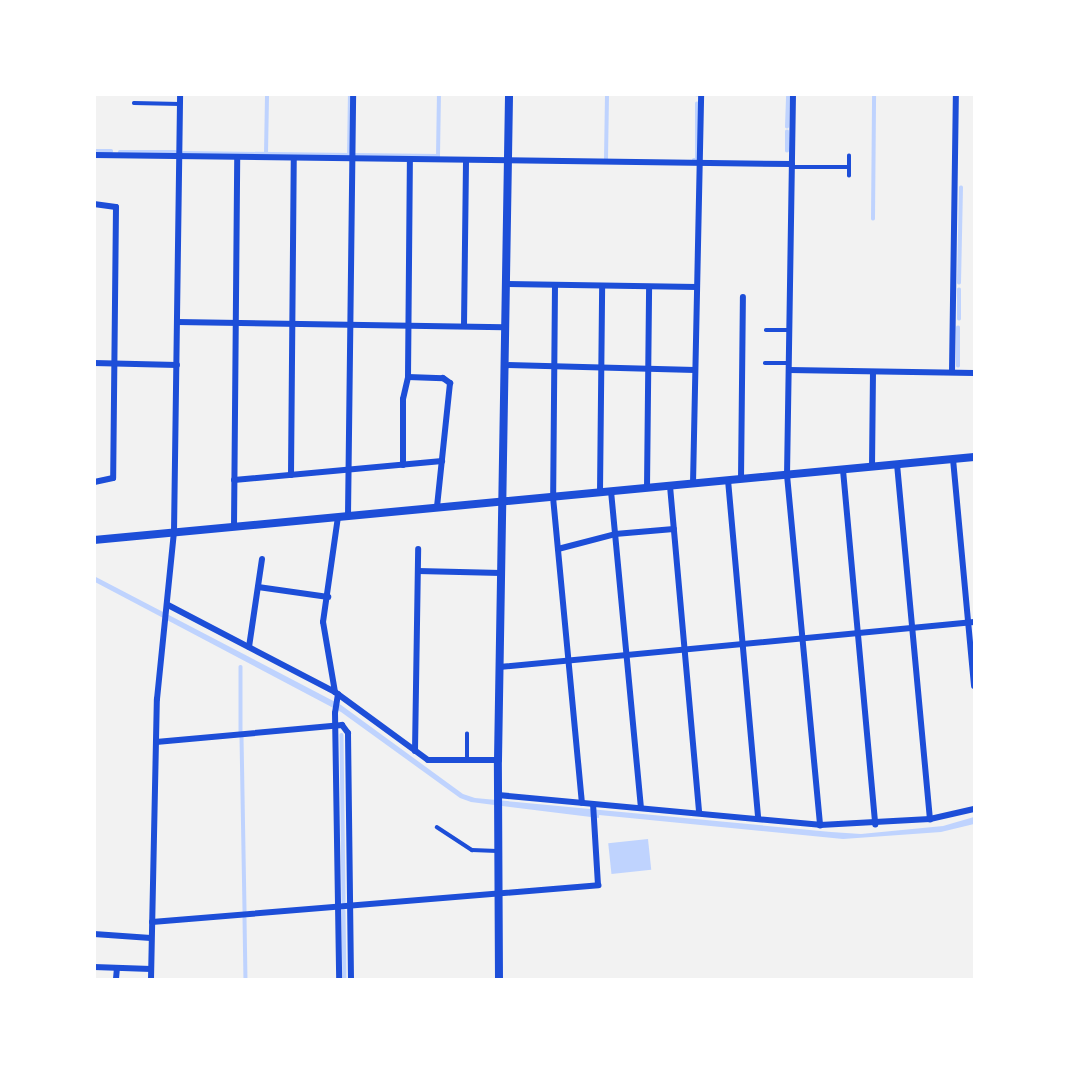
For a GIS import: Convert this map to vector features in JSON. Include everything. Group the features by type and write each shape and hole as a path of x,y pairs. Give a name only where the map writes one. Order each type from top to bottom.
{"street":[{"path":"151,979 157,699 174,532 180,94"},
{"path":"348,516 353,94"},
{"path":"499,979 500,573 509,94"},
{"path":"693,484 701,94"},
{"path":"793,94 787,475 820,825"},
{"path":"952,373 956,94"},
{"path":"94,155 792,165"},
{"path":"234,527 237,158"},
{"path":"291,475 294,159"},
{"path":"403,465 403,399 408,377 410,161"},
{"path":"464,326 466,162"},
{"path":"94,204 116,205 113,478 94,482"},
{"path":"505,284 697,288"},
{"path":"555,285 553,496 582,803"},
{"path":"600,492 602,286"},
{"path":"647,488 649,287"},
{"path":"741,479 743,297"},
{"path":"177,322 504,327"},
{"path":"94,363 177,365"},
{"path":"504,365 695,370"},
{"path":"789,367 873,372 975,373"},
{"path":"872,467 873,372"},
{"path":"408,377 443,378 450,383 437,507"},
{"path":"94,540 975,457"},
{"path":"953,459 972,622 975,686"},
{"path":"234,480 442,461"},
{"path":"897,464 930,819"},
{"path":"843,470 875,825"},
{"path":"728,480 758,819"},
{"path":"670,486 699,813"},
{"path":"611,491 641,808"},
{"path":"338,517 323,622 337,696 335,713 339,979"},
{"path":"558,548 615,534 674,529"},
{"path":"415,751 418,549"},
{"path":"249,647 262,559"},
{"path":"418,571 500,573"},
{"path":"258,587 328,597"},
{"path":"168,608 249,647 337,696 428,760 498,760"},
{"path":"499,667 972,622"},
{"path":"156,742 342,725 348,733 351,979"},
{"path":"498,797 820,825 875,825 930,819 975,809"},
{"path":"152,922 598,885 593,806"},
{"path":"94,934 151,938"},
{"path":"94,967 151,968"},
{"path":"116,979 117,968"}],"lane":[{"path":"134,103 180,104"},
{"path":"849,156 849,176"},
{"path":"792,165 849,167"},
{"path":"766,330 790,330"},
{"path":"765,363 789,367"},
{"path":"467,734 467,760"},
{"path":"437,827 472,849 499,851"}],"water":[{"path":"94,576 341,705 463,794 475,798 861,834 943,826 974,817 974,824 941,832 843,839 599,815 599,818 471,802 460,798 341,712 95,582"},
{"path":"648,839 651,870 611,874 608,843"}],"waterway":[{"path":"266,154 267,94"},
{"path":"184,153 349,155 350,94"},
{"path":"356,155 438,156 439,94"},
{"path":"606,159 607,94"},
{"path":"787,127 788,94"},
{"path":"873,219 874,94"},
{"path":"694,160 697,160 697,104"},
{"path":"787,132 787,151"},
{"path":"94,151 111,151"},
{"path":"120,152 175,152"},
{"path":"959,283 961,188"},
{"path":"959,290 959,319"},
{"path":"958,328 958,366"},
{"path":"241,667 241,731"},
{"path":"342,735 344,902"},
{"path":"242,737 245,911"},
{"path":"344,911 345,979"},
{"path":"245,918 246,979"}]}
